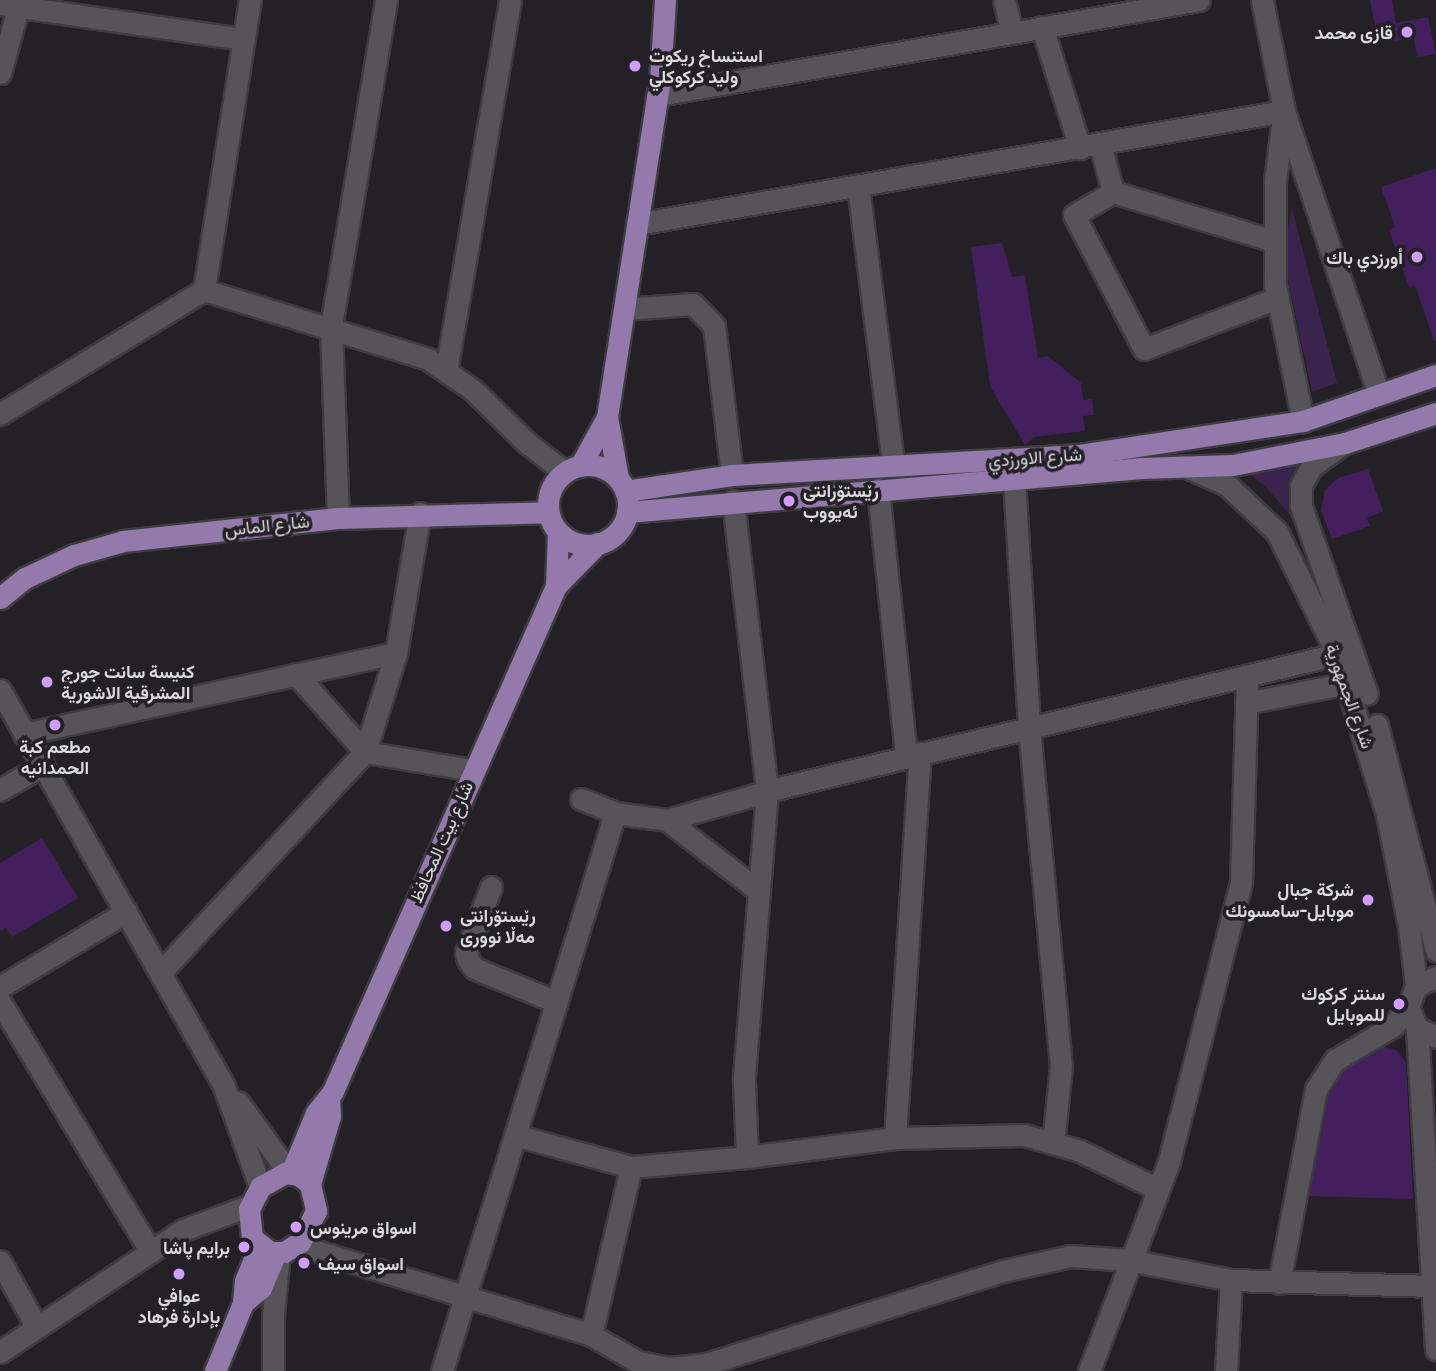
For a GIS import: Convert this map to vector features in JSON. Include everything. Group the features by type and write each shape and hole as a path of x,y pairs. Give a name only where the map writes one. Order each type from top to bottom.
{"main road":[{"path":"607,417 572,469 549,494 548,512 558,532 576,544 598,544 617,532 623,494 607,417 658,95 665,0"},
{"name":"شارع الاورزدي","path":"623,494 732,475 1077,456 1303,421 1436,375"},
{"path":"1409,385 1429,415"},
{"name":"شارع الاورزدي","path":"623,494 733,502 1182,465 1233,465 1345,443 1429,415"},
{"path":"572,469 604,468 623,494"},
{"name":"شارع الماس","path":"0,598 25,578 96,547 150,537 420,513 548,512"},
{"name":"شارع بيت المحافظ","path":"556,586 558,532"},
{"name":"شارع بيت المحافظ","path":"215,1371 243,1303 245,1281 278,1250 309,1230 316,1211 297,1177 329,1122 329,1100 556,586 598,544"},
{"path":"278,1250 249,1229 256,1196 275,1175 297,1177"}],"street":[{"path":"204,290 250,0"},
{"path":"338,519 331,326 386,0"},
{"path":"446,371 510,0"},
{"path":"1004,0 1012,33"},
{"path":"658,95 1199,0"},
{"path":"1262,0 1284,111 1379,395"},
{"path":"0,74 9,6 244,39"},
{"path":"1042,27 1090,146 1113,192 1273,242"},
{"path":"638,224 1284,111"},
{"path":"1284,111 1273,242 1277,298 1303,421"},
{"path":"858,186 893,465"},
{"path":"1113,192 1073,215 1144,349 1277,298"},
{"path":"0,414 204,290 331,326 428,359 572,469"},
{"path":"624,309 693,304 714,326 732,475"},
{"name":"شارع الجمهورية","path":"1345,443 1319,459 1305,475 1301,506 1386,754 1436,950"},
{"name":"شارع الجمهورية","path":"1182,465 1227,485 1277,532 1336,654 1348,683 1387,815 1409,926 1416,986"},
{"path":"1014,480 1028,728 1061,1066 1053,1143"},
{"path":"878,489 913,755 895,1138"},
{"path":"733,502 767,791 744,1080 747,1157"},
{"path":"160,973 365,752 396,653 420,513"},
{"path":"24,734 396,653"},
{"path":"581,799 615,813 667,820 767,791 1336,654"},
{"path":"296,674 365,752 473,770"},
{"path":"1089,1371 1129,1260 1169,1161 1241,882 1247,675"},
{"path":"1246,703 1348,683"},
{"path":"0,690 223,1084 297,1177"},
{"path":"0,790 43,765"},
{"path":"443,1371 615,813"},
{"path":"667,820 759,891"},
{"path":"491,887 466,952 468,960 474,968 556,1002"},
{"path":"0,988 126,912"},
{"path":"1279,1283 1317,1088 1335,1060 1393,1026 1408,1007 1416,986 1436,977"},
{"path":"0,1002 150,1252"},
{"path":"1408,1007 1426,1032 1431,1286 1436,1336"},
{"path":"0,1352 150,1252 208,1218 256,1196 223,1084"},
{"path":"515,1135 631,1167 747,1157 895,1138 1024,1135 1053,1143 1158,1189"},
{"path":"591,1335 631,1167"},
{"path":"273,1371 272,1315 278,1250 591,1335 619,1362 638,1362 669,1368 706,1364 1046,1259 1129,1260 1231,1280 1431,1286"},
{"path":"0,1261 36,1326"},
{"path":"1226,1371 1231,1280"}],"shaded area":[{"path":"1292,208 1337,383 1312,392 1288,280 1285,242"},
{"path":"1302,463 1306,534 1265,486 1239,466"}],"building":[{"name":"قازی محمد","path":"1370,0 1392,0 1396,23 1428,17 1436,54 1417,57 1414,38 1386,43 1382,24 1375,26"},
{"name":"أورزدي باك","path":"1436,168 1434,341 1415,285 1409,287 1389,230 1395,227 1381,187"},
{"path":"1002,243 1012,277 1025,275 1038,358 1048,356 1081,383 1083,400 1092,399 1094,415 1083,416 1085,431 1034,437 1025,445 990,386 971,247"},
{"path":"1368,469 1383,511 1367,518 1370,526 1332,539 1321,510 1325,490 1338,478"},
{"path":"42,838 78,898 12,937 6,928 0,931 0,863"},
{"path":"1385,1047 1396,1050 1406,1062 1413,1199 1309,1196 1329,1093 1344,1070"}],"place":[{"name":"قازی محمد","path":"1407,32"},
{"name":"استنساخ ريكوت وليد كركوكلي","path":"635,66"},
{"name":"أورزدي باك","path":"1417,257"},
{"name":"رێستۆرانتی ئەیووب","path":"789,501"},
{"name":"كنيسة سانت جورج المشرقية الاشورية","path":"47,682"},
{"name":"مطعم كبة الحمدانيه","path":"55,725"},
{"name":"شركة جبال موبايل-سامسونك","path":"1368,900"},
{"name":"رێستۆرانتی مەڵا نووری","path":"446,926"},
{"name":"سنتر كركوك للموبايل","path":"1399,1004"},
{"name":"اسواق مرينوس","path":"296,1227"},
{"name":"برایم پاشا","path":"244,1247"},
{"name":"اسواق سيف","path":"304,1263"},
{"name":"عوافي بإدارة فرهاد","path":"179,1274"}]}
